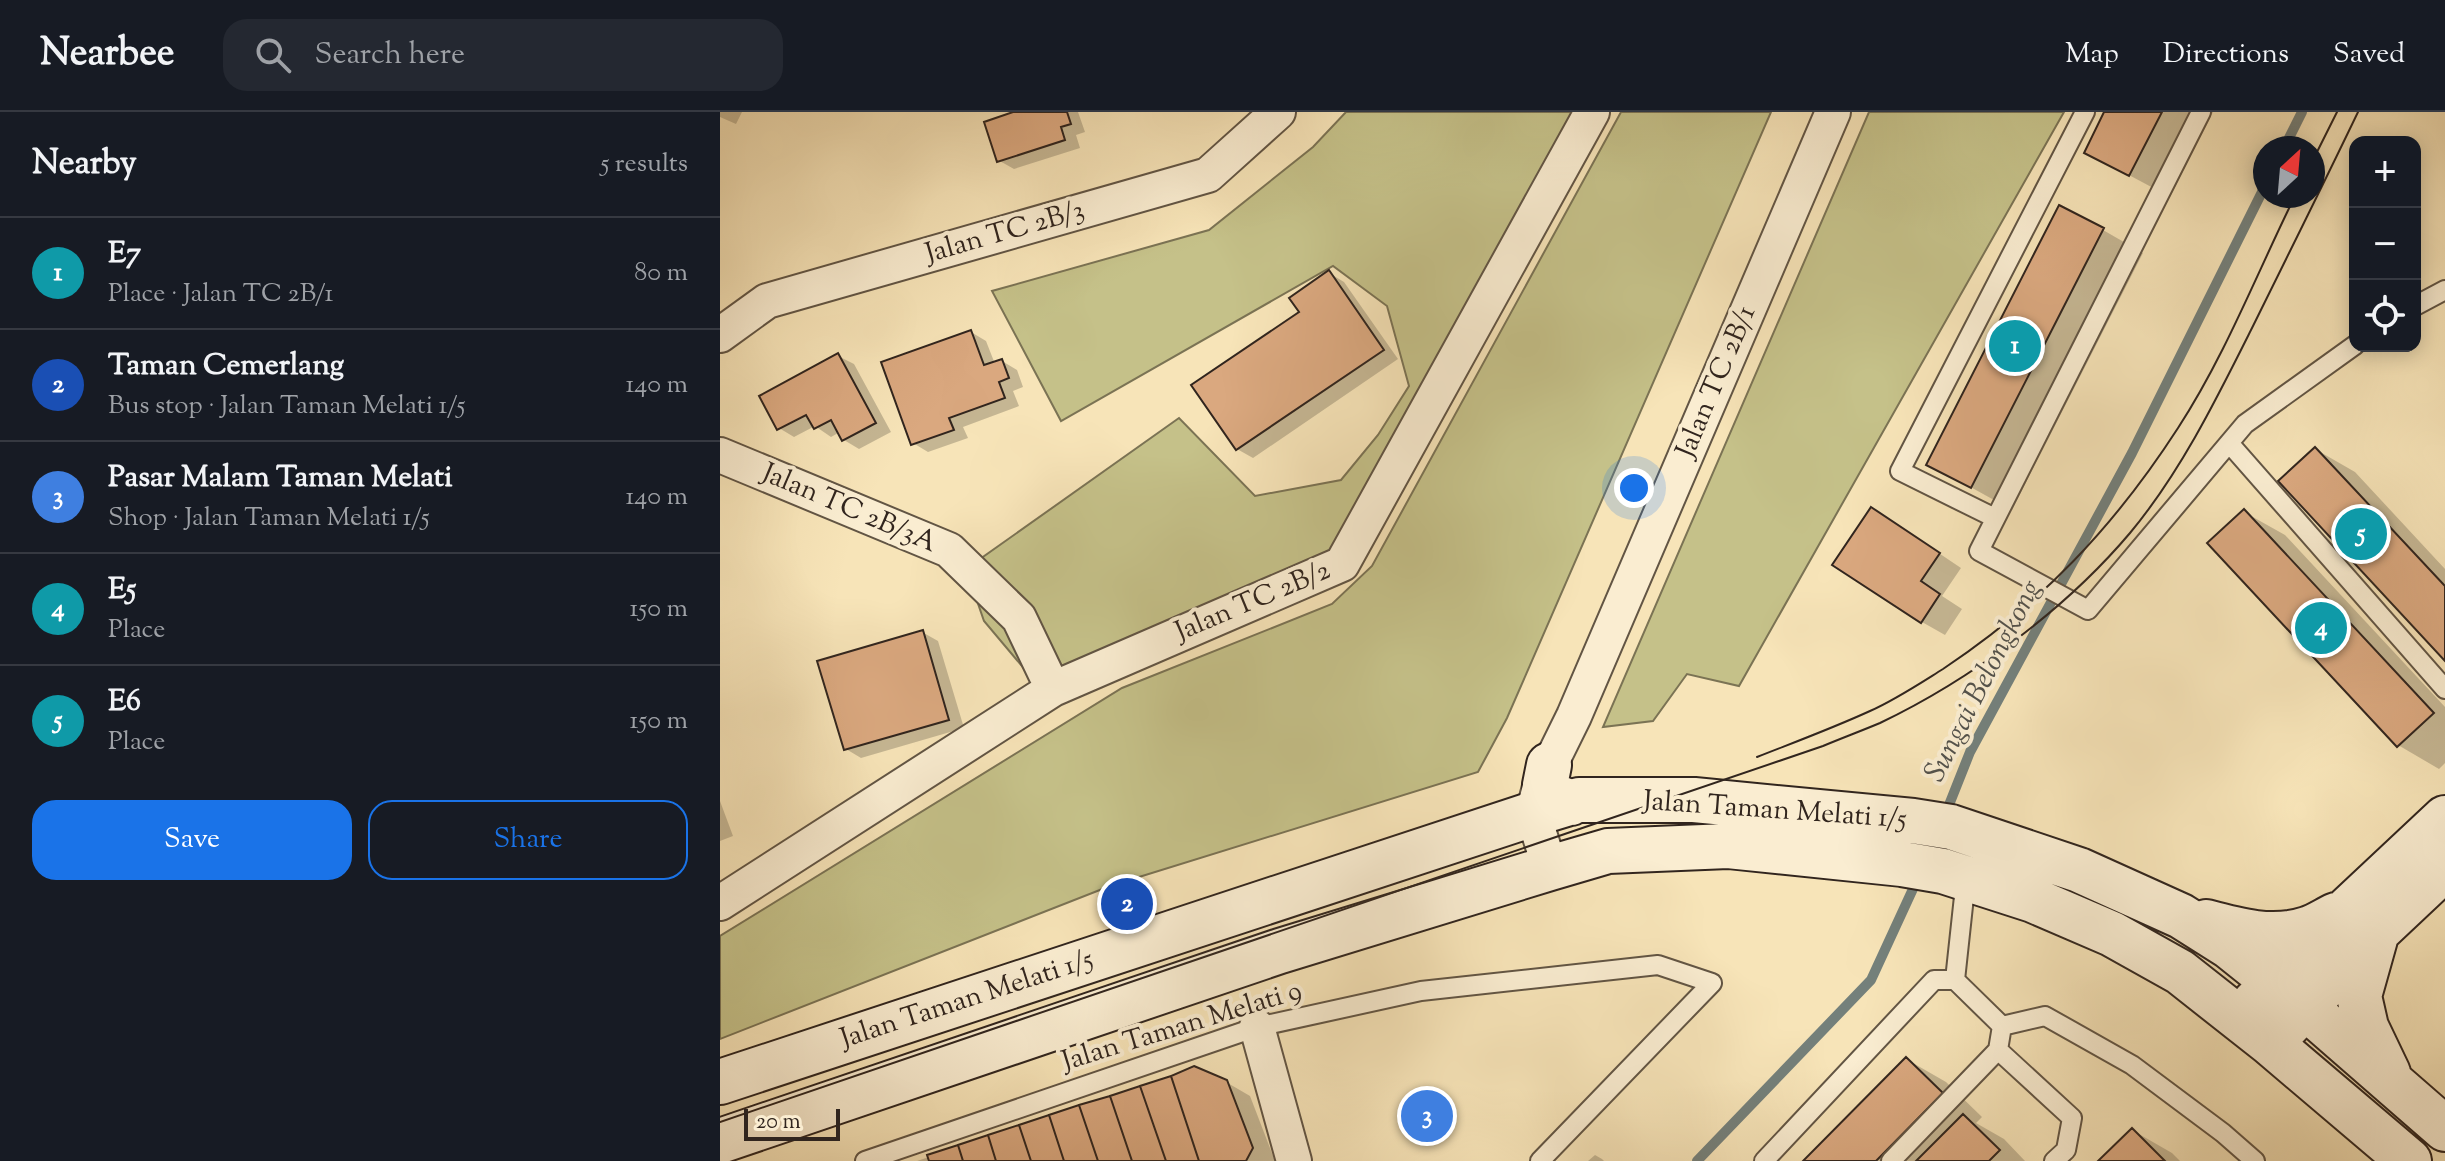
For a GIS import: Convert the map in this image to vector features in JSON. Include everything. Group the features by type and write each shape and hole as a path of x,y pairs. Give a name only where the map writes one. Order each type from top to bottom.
{"main road":[{"name":"Jalan Taman Melati 1/5","path":"720,1082 1489,827 1548,791 1579,800 1694,800 1932,824 2079,870 2181,916 2230,947 2445,1129"},
{"path":"2254,1030 2363,920 2445,818"},
{"name":"Jalan Taman Melati 1/5","path":"720,1141 1280,951 1608,851 1728,846 1937,871 2033,900 2112,934 2180,972 2409,1161"},
{"path":"2181,916 2244,933 2271,935 2363,920 2445,868"},
{"path":"2363,920 2359,996 2366,1027 2395,1086"}],"street":[{"name":"Jalan TC 2B/3","path":"720,335 767,301 1208,175 1278,112"},
{"name":"Jalan TC 2B/2","path":"720,903 1053,689 1342,564 1592,112"},
{"name":"Jalan TC 2B/1","path":"1548,791 1574,716 1833,112"},
{"name":"Jalan TC 2B/3A","path":"720,455 949,550 1019,618 1053,689"},
{"path":"1548,791 1550,868"},
{"path":"1257,1027 1294,1161"}],"lane":[{"path":"1995,518 1900,471 2085,112"},
{"path":"2201,112 1979,551 2088,610 2245,424 2349,349"},
{"path":"2421,303 2445,290"},
{"path":"2229,443 2445,689"},
{"path":"1937,871 1955,980 2002,1026"},
{"name":"Jalan Taman Melati 9","path":"865,1161 1257,1027 1421,991 1658,965 1712,983 1540,1161"},
{"path":"1764,1161 1934,980 1955,980"},
{"path":"2002,1026 2045,1016 2132,1065 2255,1161"},
{"path":"1891,1161 1998,1050 2002,1026"},
{"path":"1998,1050 2072,1118 2066,1150 2054,1161"}],"shaded area":[{"path":"1346,112 1583,112 1314,582 1048,697 984,621 966,569 1179,418 1255,496 1341,480 1378,435 1409,386 1387,306 1333,266 1061,421 992,291 1209,230 1313,147"},
{"path":"1621,112 1771,112 1507,718 1478,772 1110,886 720,1039 720,936 1122,688 1332,604 1372,566"},
{"path":"1869,112 2064,112 1739,686 1687,674 1653,721 1603,727"}],"building":[{"path":"1013,112 1067,112 1071,124 1061,127 1065,140 997,162 984,122"},
{"path":"2104,112 2162,112 2129,176 2084,153"},
{"path":"2059,205 2104,228 1971,488 1926,465"},
{"path":"1329,270 1384,350 1236,450 1191,385 1299,312 1289,298"},
{"path":"971,330 984,365 1002,359 1009,378 999,382 1005,398 949,418 954,430 911,445 881,362"},
{"path":"838,353 876,423 842,441 831,420 814,429 806,415 777,430 759,396"},
{"path":"2315,447 2445,586 2445,661 2278,481"},
{"path":"1871,507 1940,553 1921,581 1940,594 1921,623 1832,565"},
{"path":"2244,509 2434,713 2397,747 2207,543"},
{"path":"923,630 949,720 844,750 817,661"},
{"path":"1906,1057 1943,1093 1876,1161 1803,1161"},
{"path":"1194,1066 1227,1080 1253,1148 1246,1161 1199,1161 1171,1076"},
{"path":"1171,1076 1199,1161 1166,1161 1140,1086"},
{"path":"1140,1086 1166,1161 1132,1161 1110,1096"},
{"path":"1110,1096 1132,1161 1098,1161 1079,1105"},
{"path":"1079,1105 1098,1161 1064,1161 1049,1115"},
{"path":"1963,1114 2000,1150 1989,1161 1916,1161"},
{"path":"1049,1115 1064,1161 1031,1161 1019,1125"},
{"path":"1019,1125 1031,1161 996,1161 988,1135"},
{"path":"2132,1128 2165,1161 2098,1161"},
{"path":"988,1135 996,1161 963,1161 958,1145"},
{"path":"958,1145 963,1161 929,1161 927,1155"}],"waterway":[{"name":"Sungai Belongkong","path":"2290,136 2302,112"},
{"name":"Sungai Belongkong","path":"1945,815 1970,752 2132,453 2254,208"},
{"name":"Sungai Belongkong","path":"1697,1161 1871,980 1918,878"}],"tram line":[{"path":"2325,136 2337,112"},
{"path":"720,1122 1823,746 1880,723 1948,686 2046,616 2104,562 2148,510 2211,409 2358,112"},
{"path":"1757,757 1856,717 1916,686 2012,618 2073,561 2154,464 2195,401 2289,208"}],"place":[{"name":"E7","path":"2015,346"},
{"name":"E6","path":"2361,534"},
{"name":"E5","path":"2321,628"},
{"name":"Taman Cemerlang","path":"1127,904"},
{"name":"Pasar Malam Taman Melati","path":"1427,1116"}]}
